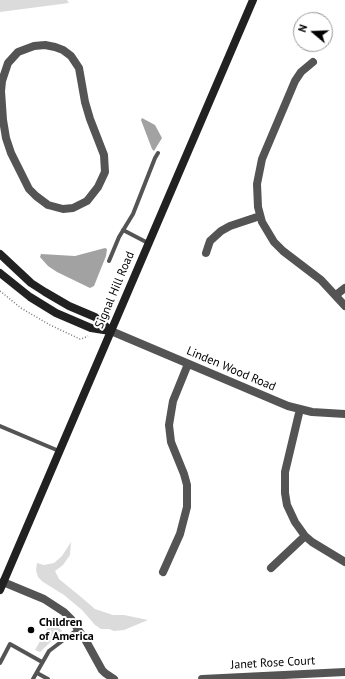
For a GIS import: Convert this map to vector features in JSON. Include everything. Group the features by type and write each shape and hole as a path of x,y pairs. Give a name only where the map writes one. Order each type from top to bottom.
{"main road":[{"name":"Signal Hill Road","path":"0,590 253,0"},
{"path":"0,254 35,286 63,303 95,317 111,331"},
{"path":"0,273 30,297 56,313 91,328 111,331"}],"street":[{"path":"34,46 50,46 63,50 71,56 79,68 85,102 104,155 105,172 98,187 87,201 79,206 63,209 48,204 29,189 3,139 1,91 2,81 8,63 18,52 34,46"},
{"path":"313,62 301,72 295,81 262,159 256,198 260,216 267,232 274,242 283,251 321,280 345,306"},
{"path":"206,253 210,241 221,231 230,226 260,216"},
{"path":"336,295 345,288"},
{"name":"Linden Wood Road","path":"111,331 265,397 300,409 326,414 345,414"},
{"path":"163,572 180,534 187,507 187,485 171,442 169,425 173,401 188,364"},
{"path":"300,409 285,472 284,484 287,505 291,516 305,536 312,542 345,562"},
{"path":"271,568 305,536"},
{"path":"3,582 44,599 57,607 71,619 102,670 114,679"},
{"name":"Janet Rose Court","path":"202,679 345,672"}],"lane":[{"path":"109,261 118,237 133,214 158,153"},
{"path":"123,230 148,243"},
{"path":"0,426 59,451"},
{"path":"33,679 42,662 53,647 78,629"},
{"path":"0,663 10,644 42,662"},
{"path":"37,672 48,679"}],"path":[{"path":"0,291 20,308 50,326 80,339 88,336"}],"shaded area":[{"path":"0,0 67,0 69,3 0,12"},
{"path":"142,118 155,125 162,138 154,151 141,120"},
{"path":"105,248 107,249 106,256 94,286 90,288 57,272 48,266 40,257 41,254 75,256"},
{"path":"71,542 70,555 63,565 55,571 59,579 95,609 113,615 124,615 148,620 124,630 114,631 109,629 101,629 64,595 43,582 38,577 36,570 37,563 44,565 54,563 62,556"},
{"path":"52,620 62,631 40,652 35,650"}],"place":[{"name":"Children of America","path":"31,630"}]}
